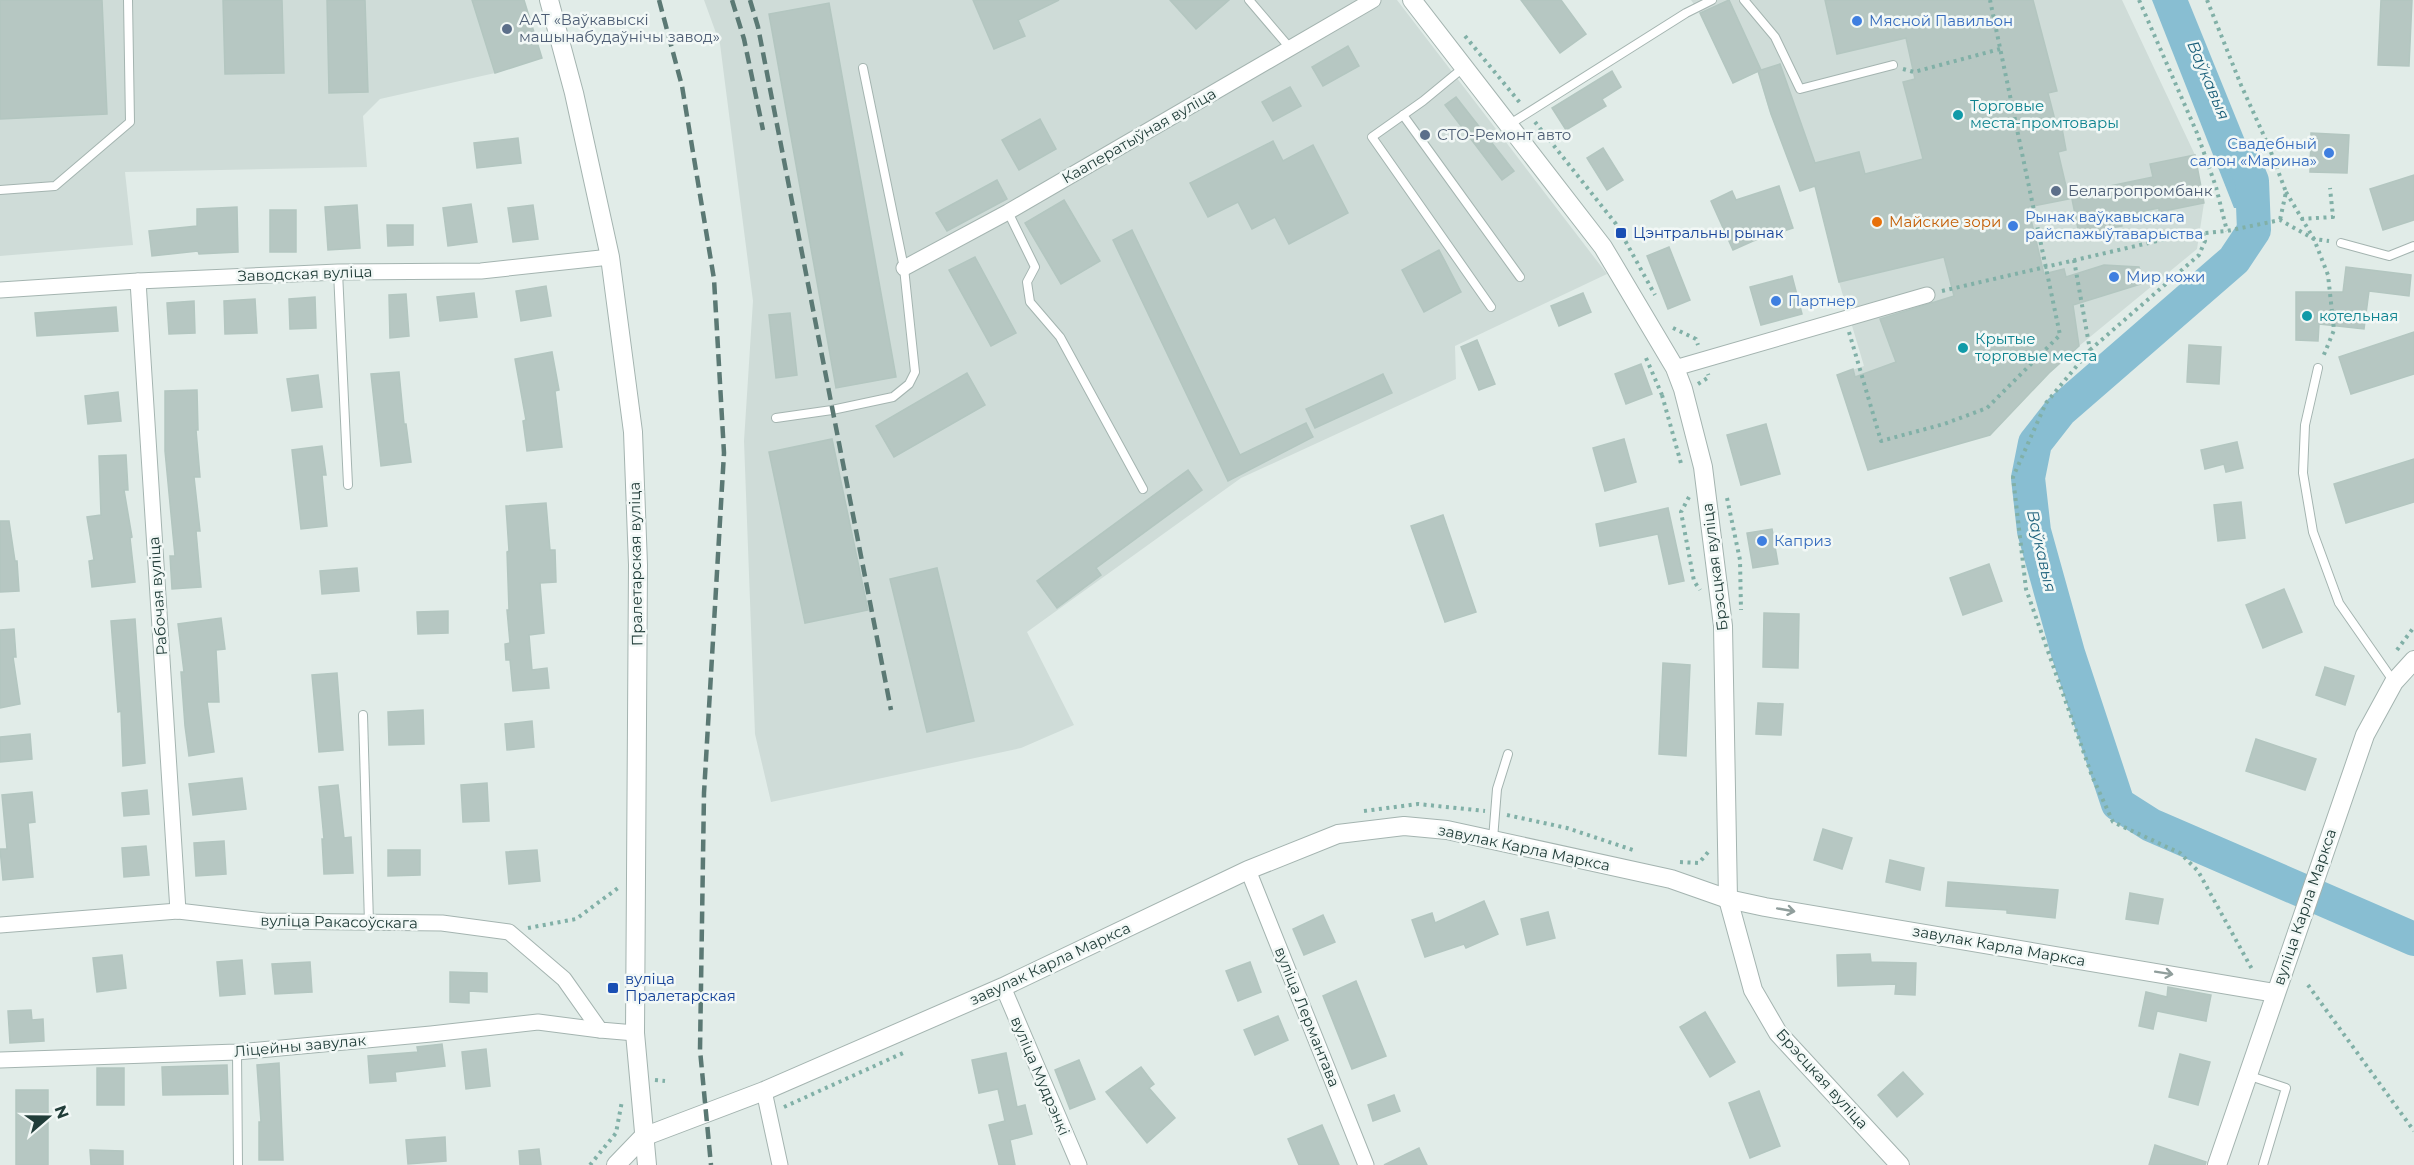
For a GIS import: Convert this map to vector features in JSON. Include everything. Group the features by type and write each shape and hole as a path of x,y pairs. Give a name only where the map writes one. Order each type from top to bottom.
{"street":[{"name":"Пралетарская вуліца","path":"549,0 574,93 610,258 633,432 638,565 636,1033 647,1165"},
{"name":"Кааператыўная вуліца","path":"904,268 1008,212 1373,0"},
{"name":"Брэсцкая вуліца","path":"1412,0 1603,247 1675,368 1683,389 1703,467 1723,626 1728,899 1753,990 1778,1032 1900,1165"},
{"name":"Заводская вуліца","path":"0,290 138,280 338,272 481,271 610,258"},
{"name":"Рабочая вуліца","path":"138,280 178,911"},
{"path":"1675,368 1927,295"},
{"name":"вуліца Карла Маркса","path":"2217,1165 2364,735 2394,682 2414,660"},
{"name":"завулак Карла Маркса","path":"643,1137 689,1122 764,1091 1003,987 1248,870 1338,834 1404,826 1448,830 1671,879 1728,899 2275,993"},
{"name":"вуліца Лермантава","path":"1248,870 1366,1165"},
{"name":"вуліца Ракасоўскага","path":"0,925 178,911 265,921 369,924 442,923 509,932"},
{"path":"509,932 564,979 600,1030 636,1033"},
{"name":"вуліца Мудрэнкі","path":"1003,987 1078,1165"},
{"name":"Ліцейны завулак","path":"0,1060 237,1052 538,1022 600,1030"},
{"path":"764,1091 780,1165"},
{"path":"616,1165 643,1137"}],"lane":[{"path":"0,190 55,186 130,122 128,0"},
{"path":"1249,0 1290,48"},
{"path":"1510,124 1686,13 1712,0"},
{"path":"1744,0 1775,37 1800,89 1893,65"},
{"path":"1465,67 1371,137 1491,307"},
{"path":"776,418 832,410 893,397 909,384 915,372 904,268 862,68"},
{"path":"1403,115 1520,277"},
{"path":"1008,212 1035,267 1027,282 1030,302 1060,337 1143,489"},
{"path":"2341,243 2389,256 2414,246"},
{"path":"338,272 348,485"},
{"path":"2318,368 2305,425 2302,473 2313,532 2339,603 2394,682"},
{"path":"363,715 369,924"},
{"path":"1493,840 1497,789 1508,754"},
{"path":"237,1052 238,1165"},
{"path":"2247,1075 2286,1088 2262,1165"}],"path":[{"path":"1845,317 1881,441 1944,424 1987,408 2060,335 1990,0"},
{"path":"2139,0 2197,133 2216,187 2227,231"},
{"path":"2207,0 2241,85 2270,147 2286,192 2314,239 2328,274 2334,330 2318,368"},
{"path":"1893,65 1914,72 2000,49"},
{"path":"2301,219 2333,217 2330,188"},
{"path":"2280,220 2286,192"},
{"path":"1927,295 2183,235 2227,231 2280,220 2314,239"},
{"path":"2203,233 2205,241 2199,255 2090,350 2046,402 2013,477 2026,589 2092,776 2113,822 2180,853 2198,871 2256,976 2244,975"},
{"path":"2074,260 2090,350"},
{"path":"509,932 576,919 635,875"},
{"path":"2308,985 2414,1131"},
{"path":"769,1114 905,1052"}],"shaded area":[{"name":"ААТ «Ваўкавыскі машынабудаўнічы завод»","path":"0,0 524,0 542,58 495,73 380,99 363,116 367,167 125,172 133,245 0,256"},
{"path":"704,0 1397,0 1607,274 1455,346 1456,379 1241,478 1027,632 1074,725 1021,748 771,802 755,734 744,441 753,301 720,44"},
{"name":"Рынак ваўкавыскага райспажыўтаварыства","path":"1691,0 2122,0 2195,155 2204,203 2197,249 2079,346 2049,373 1990,435 1868,470 1837,375 1864,366 1839,282 1815,186 1800,191 1769,110 1758,72 1733,83 1700,13"}],"water":[{"path":"2152,0 2188,0 2266,192 2262,208 2234,208"}],"building":[{"path":"0,0 102,0 107,114 0,119"},
{"path":"223,0 282,0 284,73 225,74"},
{"path":"327,0 365,0 368,92 329,93"},
{"name":"ААТ «Ваўкавыскі машынабудаўнічы завод»","path":"472,0 524,0 542,58 495,73"},
{"path":"973,0 1059,0 1018,20 1025,36 994,49"},
{"path":"1170,0 1229,0 1196,29"},
{"path":"1521,0 1561,0 1586,34 1560,53"},
{"path":"1729,0 1761,70 1733,83 1700,13"},
{"path":"1825,0 2033,0 2057,91 2048,93 2056,124 2061,123 2066,150 2058,152 2069,199 2028,207 2044,274 2064,269 2066,277 2104,265 2139,267 2144,283 2073,305 2079,346 2049,373 1990,435 1868,470 1837,375 1853,369 1855,377 1896,362 1880,319 1954,296 1944,257 1839,282 1815,186 1800,191 1771,114 1758,71 1780,64 1815,163 1859,152 1865,174 1923,159 1903,82 1915,79 1906,38 1837,54"},
{"path":"2381,0 2412,0 2409,66 2378,65"},
{"path":"829,3 896,377 836,388 769,14"},
{"path":"1348,46 1359,66 1323,86 1312,67"},
{"path":"1612,71 1621,87 1602,99 1606,106 1566,130 1552,108"},
{"path":"1290,87 1301,106 1273,121 1262,102"},
{"path":"1456,97 1514,171 1502,180 1445,105"},
{"path":"1040,119 1056,149 1019,170 1002,140"},
{"name":"Свадебный салон «Марина»","path":"2311,133 2349,135 2347,173 2310,172"},
{"path":"518,138 521,163 477,168 474,143"},
{"path":"1273,141 1283,161 1313,145 1348,213 1289,244 1275,217 1252,229 1238,202 1208,217 1190,183"},
{"path":"1603,148 1623,180 1607,190 1587,158"},
{"path":"2195,155 2204,203 2159,212 2159,208 2120,216 2122,226 2079,234 2071,194 2153,177 2150,164"},
{"path":"2414,175 2414,220 2383,230 2370,189"},
{"path":"997,180 1007,199 947,231 936,213"},
{"path":"1779,186 1793,228 1733,250 1711,201 1732,191 1736,200"},
{"path":"1064,200 1100,261 1061,284 1025,223"},
{"path":"471,204 477,242 448,246 443,208"},
{"path":"357,205 360,248 328,250 325,207"},
{"path":"533,205 538,239 513,242 508,208"},
{"path":"237,207 238,252 199,254 198,251 152,256 149,231 197,226 197,209"},
{"path":"270,210 296,210 296,252 270,252"},
{"path":"387,225 413,225 413,245 388,246"},
{"path":"1132,230 1240,455 1306,423 1313,437 1228,481 1113,240"},
{"path":"1669,247 1690,300 1668,309 1647,256"},
{"path":"1439,250 1461,292 1424,312 1402,270"},
{"path":"975,257 1016,333 991,346 949,270"},
{"path":"2346,267 2411,275 2409,296 2369,291 2364,329 2319,324 2318,341 2296,340 2296,292 2343,292"},
{"name":"Партнер","path":"1792,276 1802,314 1761,325 1750,287"},
{"path":"546,286 551,316 521,321 516,291"},
{"path":"474,293 477,317 440,321 437,297"},
{"path":"1583,293 1591,312 1559,326 1551,306"},
{"path":"406,294 409,336 390,338 389,295"},
{"path":"315,297 316,328 290,329 289,299"},
{"path":"255,299 257,333 225,334 224,301"},
{"path":"194,301 195,333 169,334 167,303"},
{"path":"116,307 118,331 37,336 35,313"},
{"path":"790,313 797,375 776,378 769,315"},
{"path":"2414,332 2414,374 2351,394 2339,357"},
{"path":"1477,340 1495,384 1479,390 1461,347"},
{"path":"2189,345 2221,347 2219,384 2187,382"},
{"path":"552,352 559,390 555,391 562,447 527,451 523,421 526,420 515,359"},
{"path":"1641,364 1652,394 1626,404 1615,374"},
{"path":"399,372 404,424 406,424 411,462 381,466 371,374"},
{"path":"967,373 985,405 894,457 876,426"},
{"path":"1383,374 1392,393 1315,428 1306,409"},
{"path":"318,375 322,407 292,411 287,379"},
{"path":"197,390 198,430 196,430 200,477 194,477 200,531 196,531 201,587 172,589 170,556 175,556 165,451 165,391"},
{"path":"118,392 121,421 88,424 85,396"},
{"path":"1766,424 1780,474 1741,485 1727,435"},
{"path":"832,439 868,610 805,623 769,452"},
{"path":"1624,439 1636,482 1605,491 1593,448"},
{"path":"2237,442 2243,468 2226,472 2224,464 2205,469 2201,450"},
{"path":"322,446 326,475 322,475 327,526 301,529 292,450"},
{"path":"126,455 128,490 124,490 132,537 130,538 135,582 92,587 89,561 94,560 87,517 101,515 99,456"},
{"path":"2414,459 2414,502 2346,523 2334,484"},
{"path":"1188,470 1202,490 1096,568 1101,575 1057,608 1037,581"},
{"path":"2241,502 2245,538 2218,541 2214,505"},
{"path":"546,503 550,550 555,550 556,582 540,583 544,633 529,635 532,670 547,668 549,688 513,691 510,660 506,660 505,644 510,643 507,610 509,610 507,552 509,551 506,506"},
{"path":"1668,508 1684,581 1669,584 1658,534 1600,546 1596,524"},
{"path":"1443,515 1476,612 1445,622 1411,526"},
{"path":"0,521 9,521 15,561 17,561 19,591 0,592"},
{"path":"1772,529 1778,564 1753,568 1747,533"},
{"path":"1989,564 2002,601 1963,615 1950,578"},
{"path":"357,568 359,591 322,594 320,571"},
{"path":"937,568 974,721 927,732 890,579"},
{"path":"2284,589 2302,632 2263,648 2246,605"},
{"path":"448,611 448,633 418,634 417,612"},
{"path":"1764,613 1799,614 1798,668 1763,667"},
{"path":"221,618 225,649 216,650 219,702 207,702 214,752 189,756 181,672 184,672 178,624"},
{"path":"135,619 145,763 123,766 121,711 118,712 111,621"},
{"path":"14,629 16,657 13,657 20,704 0,708 0,630"},
{"path":"1663,663 1690,665 1686,756 1659,754"},
{"path":"2325,667 2354,676 2345,705 2316,695"},
{"path":"337,673 343,750 319,752 312,675"},
{"path":"1758,703 1783,704 1781,735 1756,734"},
{"path":"423,710 424,744 389,745 388,712"},
{"path":"532,721 534,747 507,750 505,724"},
{"path":"30,734 32,759 0,762 0,737"},
{"path":"2256,739 2316,759 2305,790 2246,771"},
{"path":"242,778 246,809 193,815 189,784"},
{"path":"487,783 489,821 463,822 461,785"},
{"path":"338,785 344,838 351,837 353,873 324,874 322,839 324,839 319,787"},
{"path":"147,790 149,814 124,816 122,793"},
{"path":"32,792 35,822 28,823 33,877 3,880 0,849 7,849 2,795"},
{"path":"1823,829 1852,838 1842,869 1814,860"},
{"path":"224,841 226,874 196,876 194,843"},
{"path":"146,846 149,875 124,877 122,848"},
{"path":"388,850 420,850 420,875 388,876"},
{"path":"537,850 540,881 509,884 506,852"},
{"path":"1890,860 1924,868 1920,890 1886,882"},
{"path":"1948,882 2058,890 2055,918 2007,913 2007,910 1946,906"},
{"path":"2130,893 2163,899 2158,924 2126,919"},
{"path":"1484,901 1498,934 1466,948 1464,944 1425,957 1412,920 1432,913 1435,923"},
{"path":"1548,912 1555,938 1527,945 1521,919"},
{"path":"1323,915 1335,942 1304,955 1293,929"},
{"path":"1870,954 1871,962 1916,963 1915,995 1895,994 1896,984 1838,986 1837,955"},
{"path":"122,955 126,988 97,992 93,958"},
{"path":"242,960 245,994 220,996 217,962"},
{"path":"310,962 312,992 275,994 272,964"},
{"path":"1250,962 1261,992 1238,1001 1226,971"},
{"path":"450,972 487,973 487,992 469,991 469,1003 450,1002"},
{"path":"1356,981 1386,1056 1352,1069 1323,996"},
{"path":"2168,987 2211,995 2206,1021 2157,1011 2153,1029 2139,1026 2146,992 2167,997"},
{"path":"31,1010 32,1020 43,1019 44,1041 10,1043 8,1011"},
{"path":"1705,1012 1735,1062 1710,1077 1680,1027"},
{"path":"1278,1016 1288,1040 1255,1055 1244,1030"},
{"path":"442,1044 445,1066 395,1072 396,1081 370,1083 368,1056 418,1052 417,1047"},
{"path":"486,1049 490,1086 466,1089 462,1052"},
{"path":"1006,1053 1017,1107 1025,1105 1032,1134 1010,1140 1015,1165 999,1165 989,1125 1005,1121 998,1089 979,1093 972,1060"},
{"path":"2180,1054 2210,1062 2198,1105 2169,1097"},
{"path":"1079,1060 1095,1099 1070,1109 1055,1070"},
{"path":"279,1063 283,1160 259,1160 259,1122 261,1122 257,1065"},
{"path":"227,1065 228,1094 163,1095 162,1067"},
{"path":"1141,1067 1154,1084 1149,1088 1175,1118 1147,1143 1106,1092"},
{"path":"97,1068 124,1068 124,1105 97,1105"},
{"path":"1903,1072 1923,1094 1897,1117 1878,1095"},
{"path":"16,1090 48,1090 48,1165 16,1165"},
{"path":"1759,1091 1780,1146 1750,1158 1729,1103"},
{"path":"1394,1095 1400,1111 1373,1121 1368,1105"},
{"path":"1322,1125 1339,1165 1299,1165 1288,1139"},
{"path":"445,1137 446,1161 408,1164 406,1140"},
{"path":"2155,1145 2206,1162 2205,1165 2149,1165"},
{"path":"1419,1148 1427,1165 1384,1165"},
{"path":"539,1149 541,1165 520,1165 519,1151"},
{"path":"90,1150 123,1151 123,1165 91,1165"}],"waterway":[{"name":"Ваўкавыя","path":"2244,162 2252,181 2254,230 2234,260 2060,411 2035,443 2028,478 2034,531 2068,653 2118,804 2151,825 2414,939"}],"railway":[{"path":"659,0 682,86 714,279 724,453 704,793 700,1050 711,1165"},
{"path":"732,0 744,39 763,130"},
{"path":"750,0 758,27 891,710"}],"place":[{"name":"Мясной Павильон","path":"1857,21"},
{"name":"ААТ «Ваўкавыскі машынабудаўнічы завод»","path":"507,29"},
{"name":"Торговые места-промтовары","path":"1958,115"},
{"name":"СТО-Ремонт авто","path":"1425,135"},
{"name":"Свадебный салон «Марина»","path":"2329,153"},
{"name":"Белагропромбанк","path":"2056,191"},
{"name":"Майские зори","path":"1877,222"},
{"name":"Рынак ваўкавыскага райспажыўтаварыства","path":"2013,226"},
{"name":"Цэнтральны рынак","path":"1621,233"},
{"name":"Мир кожи","path":"2114,277"},
{"name":"Партнер","path":"1776,301"},
{"name":"котельная","path":"2307,316"},
{"name":"Крытые торговые места","path":"1963,348"},
{"name":"Каприз","path":"1762,541"},
{"name":"вуліца Пралетарская","path":"613,988"}]}
